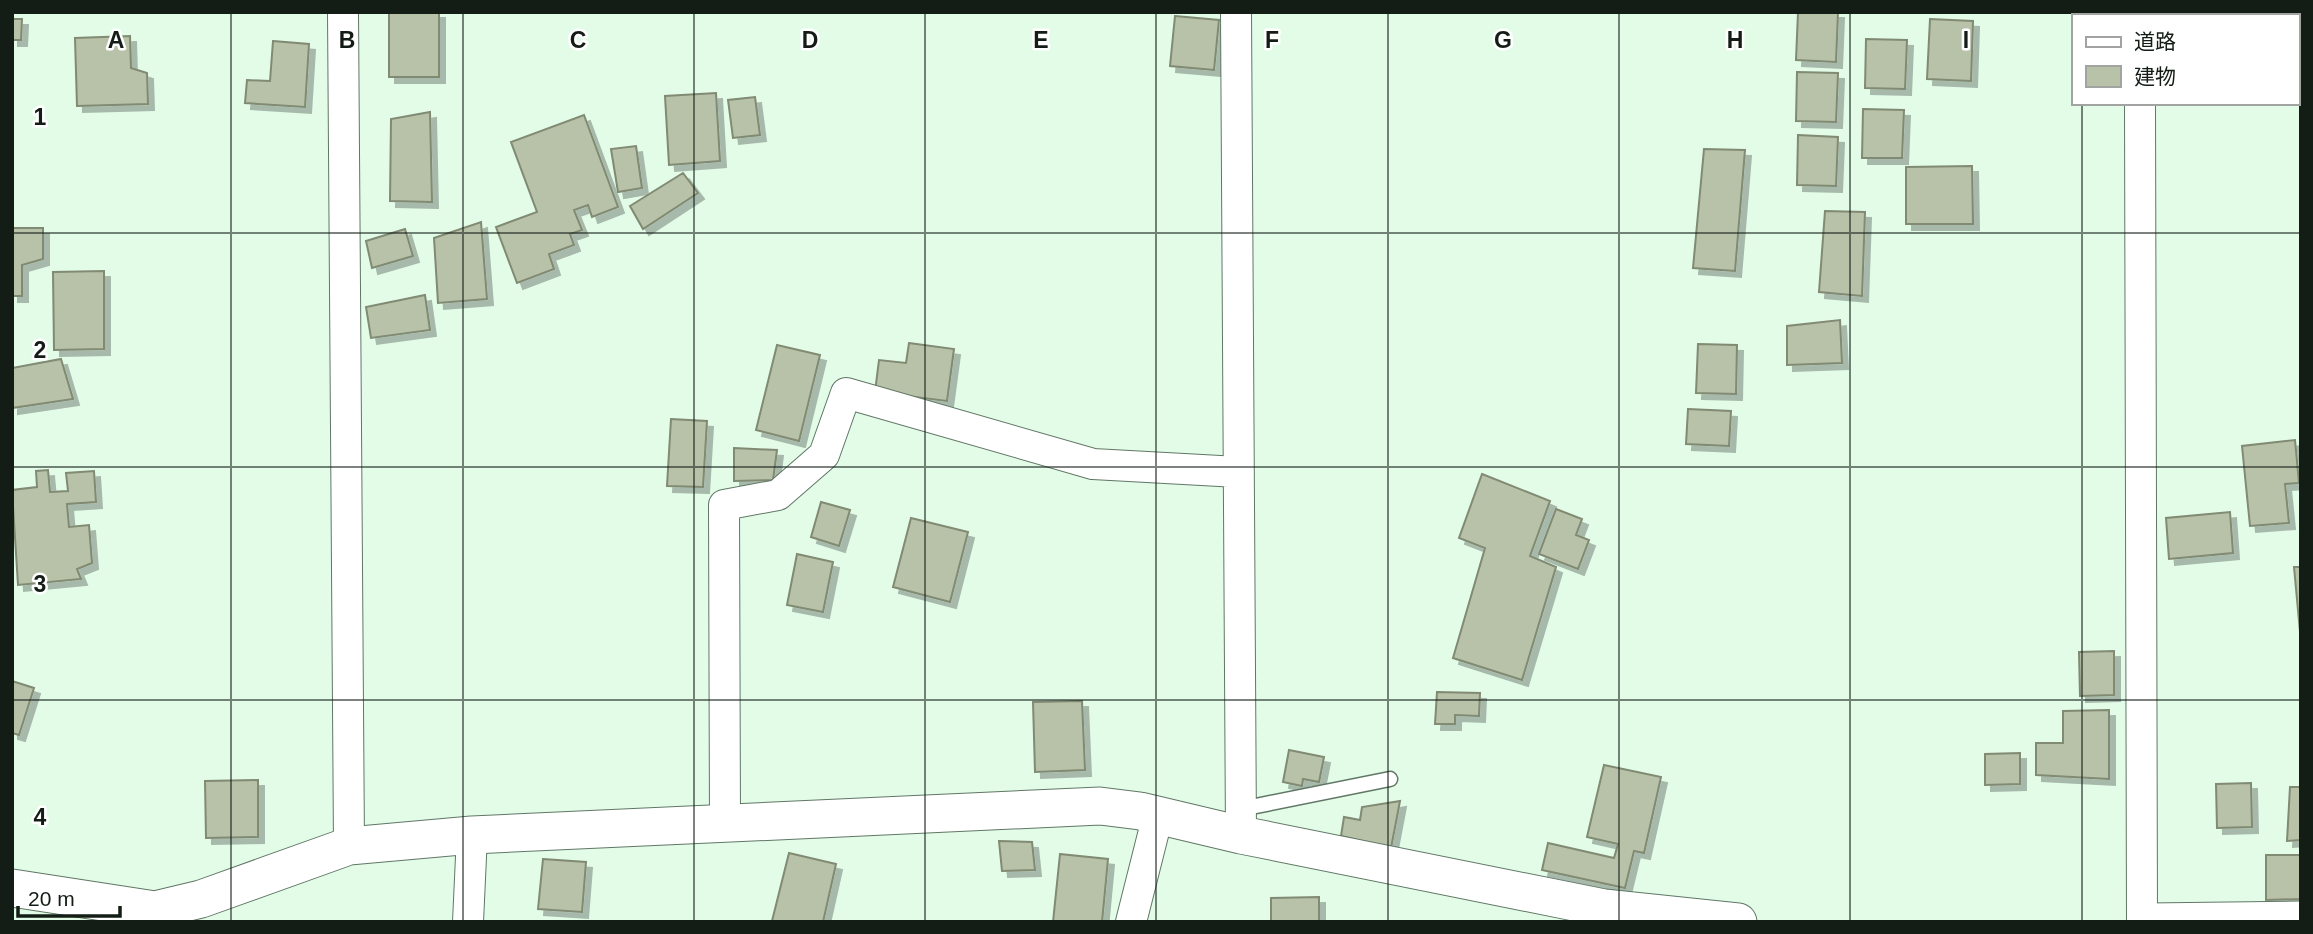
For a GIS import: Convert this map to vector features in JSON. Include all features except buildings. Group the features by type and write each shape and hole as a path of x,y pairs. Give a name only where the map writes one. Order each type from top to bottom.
{"street":[{"path":"343,12 349,846"},
{"path":"1236,12 1241,822"},
{"path":"2140,105 2154,921 2301,920"},
{"path":"725,823 724,505 778,495 824,455 846,393 1093,464 1238,472"},
{"path":"12,888 155,910 201,899 349,846 471,835 1100,806 1158,815 1241,822 1603,915 1738,922"},
{"path":"1131,922 1158,815"},
{"path":"468,922 471,835"}],"lane":[{"path":"1241,822 1390,779"}]}
